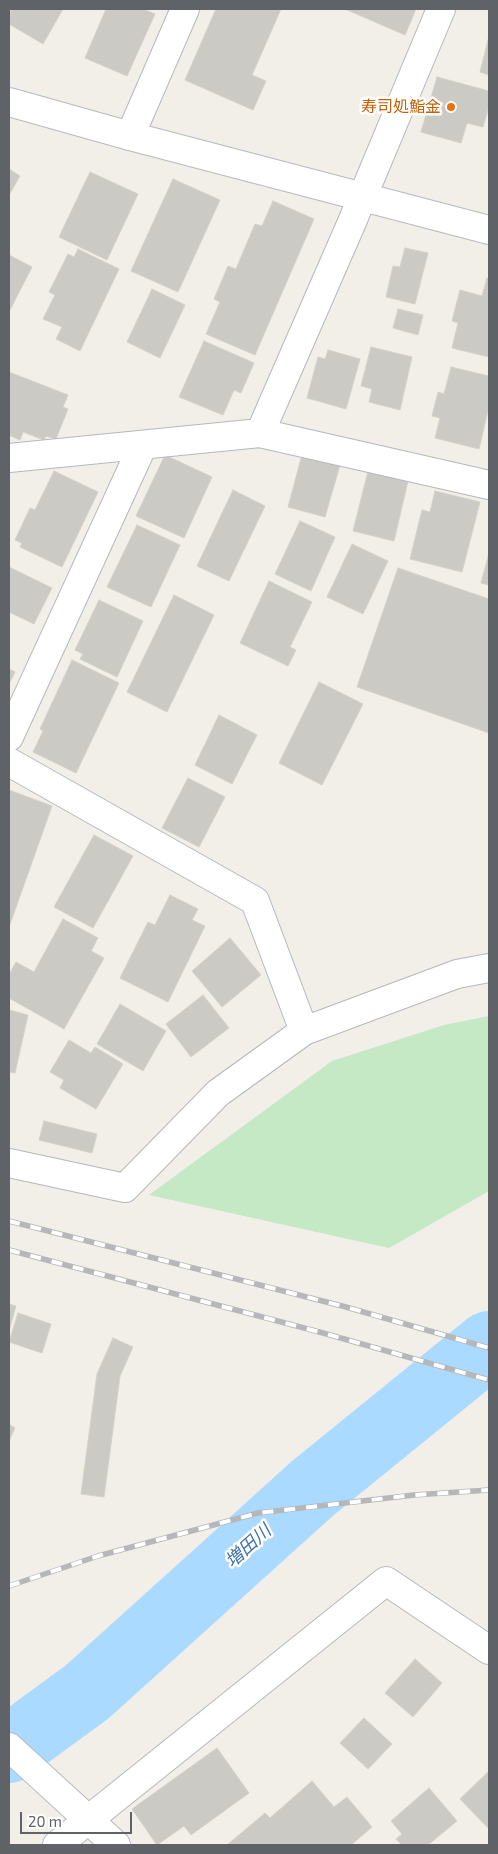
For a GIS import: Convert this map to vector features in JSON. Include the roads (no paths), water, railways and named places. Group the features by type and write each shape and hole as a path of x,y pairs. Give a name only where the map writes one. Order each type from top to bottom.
{"street":[{"path":"130,136 185,9"},
{"path":"260,434 441,9"},
{"path":"9,102 130,136 489,230"},
{"path":"9,458 260,434 489,485"},
{"path":"9,736 143,445"},
{"path":"9,762 255,901 304,1031"},
{"path":"9,1163 126,1188 218,1093 304,1031 457,974 489,968"},
{"path":"57,1845 81,1814 386,1581 489,1650"},
{"path":"9,1747 116,1845"}],"waterway":[{"name":"増田川","path":"9,1749 87,1692 313,1488 489,1345"}],"railway":[{"path":"9,1221 346,1307 489,1348"},
{"path":"9,1250 323,1333 489,1380"},
{"path":"9,1586 98,1556 258,1513 414,1495 489,1490"}],"place":[{"name":"寿司処鮨金","path":"451,107"}]}
